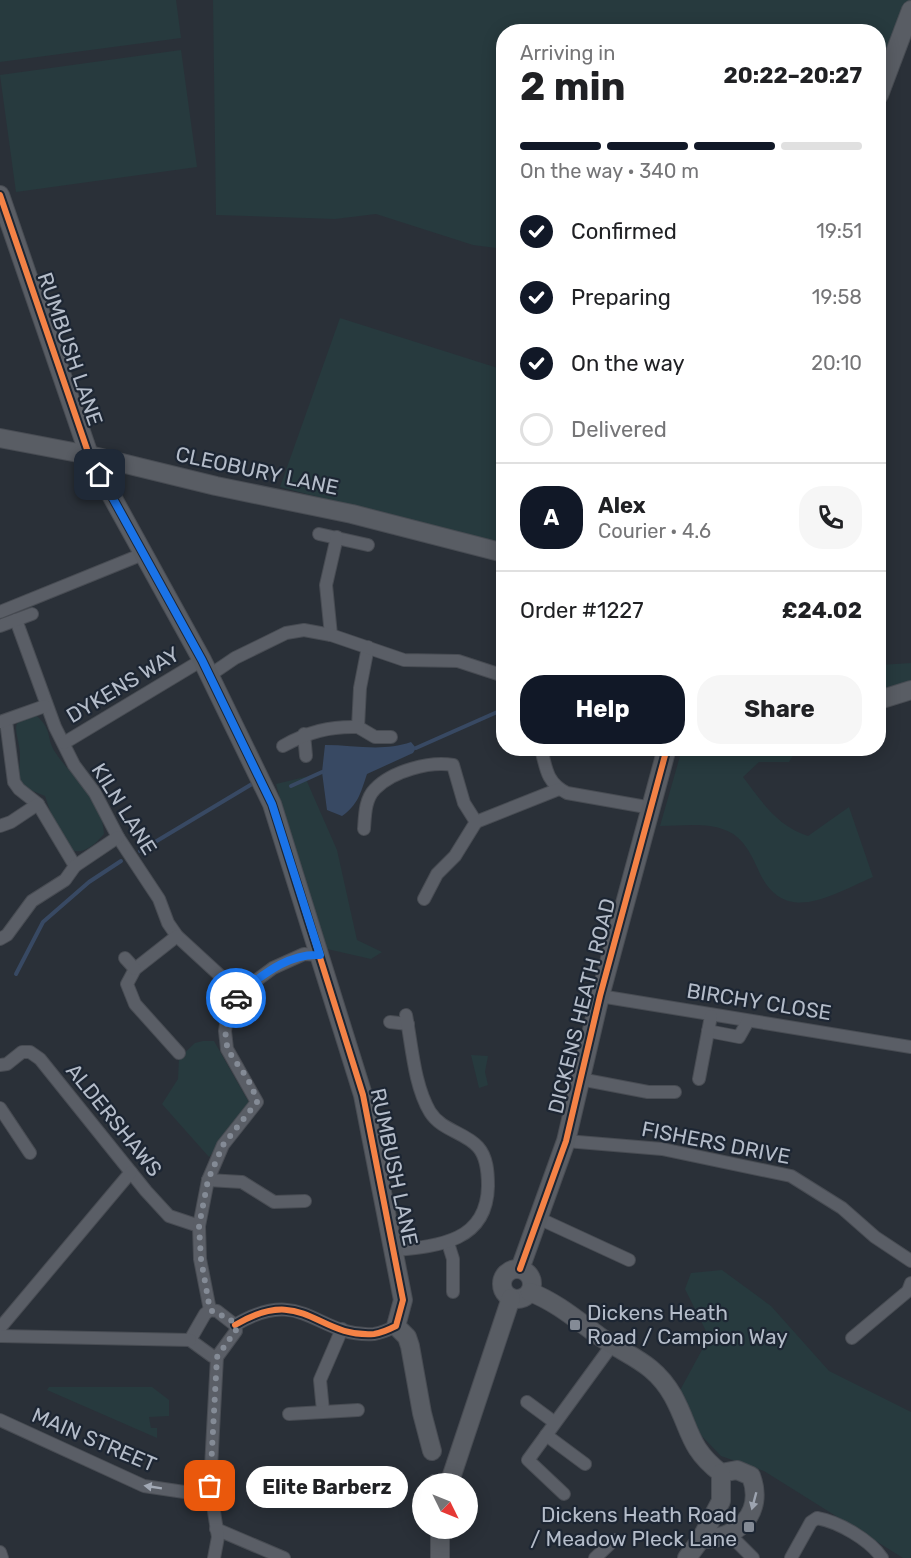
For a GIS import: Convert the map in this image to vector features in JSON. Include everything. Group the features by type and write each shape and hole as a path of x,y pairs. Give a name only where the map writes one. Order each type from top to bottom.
{"street":[{"path":"886,76 911,10"},
{"name":"RUMBUSH LANE","path":"0,195 89,455 206,667 272,804 363,1095 404,1300 396,1326"},
{"name":"CLEOBURY LANE","path":"0,438 89,455 216,486 352,514 496,551"},
{"path":"319,534 368,544"},
{"path":"331,635 326,585 337,537"},
{"path":"0,612 143,554"},
{"path":"0,626 32,614"},
{"name":"KILN LANE","path":"16,620 45,706 74,765 95,794 118,837 159,899 168,923 177,936 239,993"},
{"name":"DYKENS WAY","path":"64,743 206,667 235,658 286,633 304,630 331,635 404,660 458,661 496,673"},
{"path":"358,727 360,688 368,647"},
{"path":"886,698 911,690"},
{"path":"45,706 3,722 14,782 38,804 75,866"},
{"path":"284,746 304,734 336,726 358,727 375,737 391,737"},
{"path":"304,734 306,756"},
{"path":"543,756 548,779 567,793 652,808"},
{"name":"DICKENS HEATH ROAD","path":"520,1269 566,1141 600,996 665,756"},
{"path":"364,829 366,805 374,789 392,776 406,771 444,764 453,765 464,803 476,822"},
{"path":"424,898 436,874 455,856 476,822 559,789"},
{"path":"0,826 11,822 38,804"},
{"path":"0,939 7,935 32,901 65,880 75,866 118,837"},
{"path":"177,936 135,969 127,984 130,995 179,1053"},
{"path":"210,1310 201,1259 199,1226 208,1180 223,1145 261,1094 227,1049 225,1032 227,1018 239,993 273,968 304,954 320,955"},
{"path":"125,958 135,969"},
{"name":"BIRCHY CLOSE","path":"600,996 911,1047"},
{"path":"699,1079 711,1016"},
{"path":"390,1023 407,1019 418,1078 430,1113 443,1127 477,1146 486,1161 488,1194 482,1214 471,1229 448,1243 395,1250"},
{"path":"708,1031 739,1036 743,1034 748,1021"},
{"name":"ALDERSHAWS","path":"0,1066 7,1064 22,1052 30,1052 40,1059 131,1172 170,1216 199,1226"},
{"path":"580,1079 648,1092 675,1092"},
{"path":"0,1108 30,1153"},
{"name":"FISHERS DRIVE","path":"566,1141 662,1149 791,1176 842,1208 875,1238 908,1259"},
{"path":"0,1328 131,1172"},
{"path":"208,1180 242,1182 274,1202 305,1202"},
{"path":"538,1218 629,1260"},
{"path":"448,1243 453,1259 453,1292"},
{"path":"908,1259 911,1270"},
{"path":"520,1269 531,1278 530,1292 519,1299 511,1298 504,1291 502,1282 510,1270 520,1269"},
{"path":"852,1338 908,1291 911,1283"},
{"path":"530,1292 561,1308 612,1345 646,1364 661,1378 673,1396 698,1451 721,1473 721,1501 701,1539 687,1558"},
{"path":"448,1473 511,1298"},
{"path":"235,1325 269,1310 291,1309 342,1329 375,1334 396,1326 407,1337 410,1346 422,1413 432,1451"},
{"path":"210,1310 217,1311 235,1325 236,1330 217,1357 211,1496 218,1547 214,1558"},
{"path":"190,1340 210,1310"},
{"path":"323,1411 320,1380 342,1329"},
{"path":"0,1336 190,1340 212,1356 217,1357"},
{"path":"564,1494 528,1460 612,1345"},
{"path":"527,1402 554,1422"},
{"path":"289,1414 358,1410"},
{"name":"MAIN STREET","path":"0,1420 144,1486 211,1496"},
{"path":"546,1435 585,1464"},
{"path":"701,1539 716,1539 730,1535 746,1522 754,1506 756,1490 751,1476 737,1470 721,1473"},
{"path":"791,1558 811,1522 817,1518 846,1530 875,1549 882,1558"},
{"path":"216,1529 284,1558"},
{"path":"730,1535 753,1558"},
{"path":"440,1539 440,1558"},
{"path":"595,1558 614,1540"},
{"path":"0,1552 2,1558"}],"green space":[{"path":"0,0 176,0 181,38 0,62"},
{"path":"213,0 911,0 886,62 886,24 496,24 496,248 473,245 376,214 335,219 216,215"},
{"path":"181,50 197,167 16,192 0,75"},
{"path":"340,318 496,367 496,544 280,487"},
{"path":"911,663 911,683 886,691 886,665"},
{"path":"37,716 47,730 55,752 93,799 102,821 104,834 91,846 80,851 72,850 65,844 45,796 23,787 21,782 17,723 27,717"},
{"path":"680,756 793,756 789,762 759,762 743,777 779,820 797,832 808,836 849,807 873,877 824,898 808,902 793,902 779,897 767,886 745,845 731,833 710,826 660,826"},
{"path":"305,777 337,850 357,940 382,952 371,959 327,949 298,866 276,784"},
{"path":"214,1041 251,1106 209,1157 162,1104 178,1079 179,1058 195,1043"},
{"path":"471,1055 488,1056 485,1072 488,1085 479,1088"},
{"path":"722,1270 771,1306 829,1371 911,1412 911,1558 903,1558 764,1471 721,1456 693,1427 678,1394 709,1337 685,1289 691,1273"},
{"path":"49,1387 152,1387 169,1400 169,1416 149,1417 151,1428 157,1428 157,1438 47,1390"}],"water":[{"path":"411,742 416,748 413,753 367,774 358,798 347,812 342,816 327,810 322,772 325,745 390,747"}],"waterway":[{"path":"416,748 496,713"},
{"path":"291,786 322,772"},
{"path":"140,851 252,784"},
{"path":"16,974 43,922 89,882 121,861"}],"cycle path":[{"path":"0,195 89,455 202,660 272,804 363,1095 403,1300 396,1326 374,1334 354,1333 294,1311 278,1310 258,1314 235,1325"},
{"path":"520,1269 566,1141 600,996 665,756"}],"way so far":[{"path":"210,1486 217,1357 236,1330 231,1320 217,1311 210,1310 201,1259 199,1226 214,1161 223,1145 257,1102 227,1049 225,1032 227,1018 236,998"}],"place":[{"name":"Dickens Heath Road / Campion Way","path":"575,1325"},
{"name":"Elite Barberz","path":"210,1486"},
{"name":"Dickens Heath Road / Meadow Pleck Lane","path":"749,1527"}],"route":[{"path":"100,475 202,660 272,804 320,955 304,954 273,968 239,993 236,998"}]}
